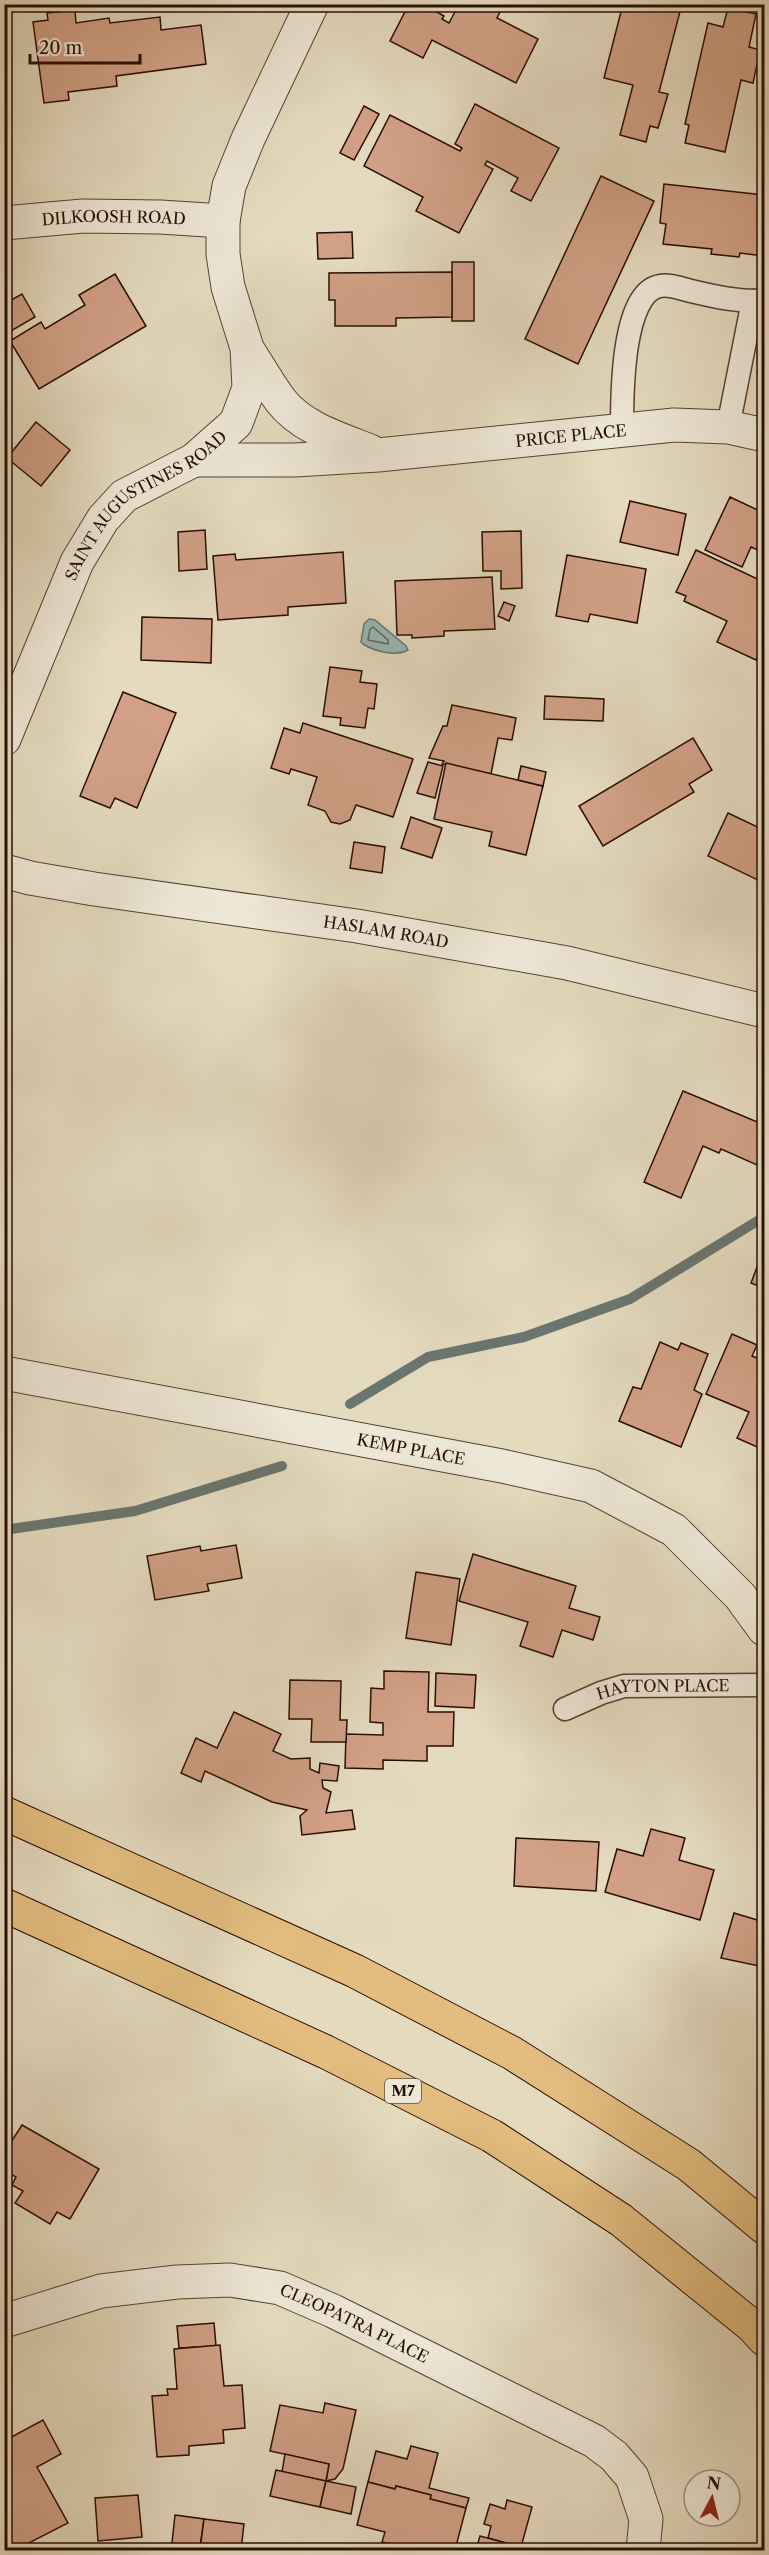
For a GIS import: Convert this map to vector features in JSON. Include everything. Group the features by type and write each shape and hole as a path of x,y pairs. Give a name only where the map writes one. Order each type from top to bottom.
{"highway":[{"path":"4,1813 355,1971 512,2054 689,2165 765,2227"},
{"name":"M7","path":"4,1905 326,2052 492,2136 621,2220 765,2339"}],"street":[{"name":"SAINT AUGUSTINES ROAD","path":"4,739 77,562 103,519 124,496 194,460 236,423 249,388 247,348 228,287 223,254 223,221 228,186 312,4"},
{"name":"DILKOOSH ROAD","path":"4,223 83,216 223,221"},
{"name":"PRICE PLACE","path":"247,348 282,403 301,419 328,434 378,455"},
{"name":"PRICE PLACE","path":"194,460 295,460 378,455 674,425 728,427 765,435"},
{"name":"HASLAM ROAD","path":"4,871 94,889 357,926 567,963 765,1011"},
{"name":"KEMP PLACE","path":"4,1373 502,1466 591,1486 674,1530 740,1596 765,1629"},
{"name":"CLEOPATRA PLACE","path":"4,2321 101,2291 177,2282 230,2280 280,2288 333,2311 594,2441 614,2456 632,2478 645,2535"}],"lane":[{"path":"622,430 623,372 629,341 641,299 650,289 661,285 730,300 759,301 728,427"},
{"name":"HAYTON PLACE","path":"565,1709 601,1693 624,1686 765,1685"}],"water":[{"path":"369,619 375,620 408,650 397,653 385,652 363,644 361,642 364,624"}],"building":[{"path":"409,4 423,4 444,16 442,19 449,23 458,6 456,4 504,4 497,18 538,39 516,83 432,40 423,58 390,41"},
{"path":"623,4 682,4 659,92 668,94 658,128 650,126 646,142 620,135 633,85 604,78"},
{"path":"728,8 756,14 749,47 760,50 753,83 741,80 725,152 685,143 689,125 685,124 708,23 723,27"},
{"path":"75,10 76,23 109,18 110,23 160,17 161,30 201,25 206,64 116,76 117,86 68,92 69,100 44,103 33,22 48,20 47,13"},
{"path":"475,104 559,148 531,201 511,191 518,178 487,161 485,165 493,169 459,233 416,211 423,197 364,166 390,115 460,151 462,148 455,144"},
{"path":"364,106 379,114 354,160 340,153"},
{"path":"601,176 654,201 578,364 525,339"},
{"path":"664,184 764,195 764,256 740,253 739,257 711,254 712,249 663,244 666,224 660,223"},
{"path":"352,232 353,258 318,259 317,233"},
{"path":"452,262 474,262 474,321 452,321"},
{"path":"452,272 452,317 396,318 396,326 335,326 335,300 329,300 329,273"},
{"path":"115,274 146,326 39,389 10,341 41,322 45,329 85,305 79,295"},
{"path":"22,294 35,317 4,335 4,304"},
{"path":"36,422 70,450 41,486 7,458"},
{"path":"730,497 764,513 764,536 758,550 751,547 742,567 705,550"},
{"path":"630,501 686,514 678,555 620,542"},
{"path":"205,530 207,569 179,571 178,532"},
{"path":"521,531 522,588 501,589 501,571 483,571 482,532"},
{"path":"696,550 764,582 764,642 756,660 717,642 727,621 684,601 686,596 676,592"},
{"path":"343,552 346,603 288,607 288,615 218,620 213,556 235,554 236,560"},
{"path":"567,555 646,569 637,623 590,614 588,622 556,616"},
{"path":"492,577 495,629 444,631 444,636 412,638 412,635 397,635 395,581"},
{"path":"504,602 515,606 509,621 498,616"},
{"path":"142,617 212,619 211,663 141,660"},
{"path":"330,667 362,671 360,682 377,684 374,709 368,708 365,728 340,725 341,718 323,716"},
{"path":"123,692 176,713 137,808 115,798 110,808 80,796"},
{"path":"545,696 604,699 603,721 544,719"},
{"path":"452,705 516,718 512,740 498,738 491,774 442,764 444,761 429,758 443,726 447,726"},
{"path":"303,723 413,759 393,817 356,805 350,820 340,824 331,822 325,811 308,805 317,777 291,769 289,774 271,768 284,728 300,733"},
{"path":"693,738 712,770 689,784 694,792 603,846 579,806"},
{"path":"428,762 443,766 435,798 417,793"},
{"path":"446,763 543,786 526,855 489,846 492,832 434,819"},
{"path":"521,766 546,772 543,786 518,780"},
{"path":"728,813 764,830 764,883 708,856"},
{"path":"411,817 442,828 432,858 401,848"},
{"path":"354,842 385,847 382,873 350,868"},
{"path":"683,1091 762,1124 764,1118 764,1168 721,1149 719,1153 703,1146 681,1198 644,1182"},
{"path":"764,1252 764,1288 751,1283"},
{"path":"732,1334 757,1345 752,1356 764,1361 764,1450 737,1438 749,1412 706,1394"},
{"path":"660,1342 678,1350 681,1343 708,1354 694,1390 702,1394 681,1447 619,1421 633,1387 641,1389"},
{"path":"236,1545 242,1578 207,1584 209,1591 155,1600 147,1556 200,1546 201,1551"},
{"path":"473,1554 576,1586 569,1608 600,1617 593,1640 562,1630 553,1657 520,1646 528,1622 459,1601"},
{"path":"416,1572 460,1579 451,1645 406,1638"},
{"path":"384,1671 429,1672 428,1712 454,1712 453,1746 427,1746 427,1761 383,1760 383,1769 345,1768 346,1734 383,1735 383,1723 370,1722 371,1688 384,1689"},
{"path":"436,1673 476,1675 474,1708 435,1706"},
{"path":"290,1680 341,1681 340,1720 347,1720 346,1742 311,1742 312,1719 289,1719"},
{"path":"234,1712 281,1734 273,1751 291,1759 310,1758 310,1769 319,1773 320,1763 339,1766 337,1781 322,1780 323,1788 331,1792 326,1813 352,1810 355,1829 302,1835 300,1816 307,1810 272,1802 205,1771 201,1782 181,1773 196,1738 217,1748"},
{"path":"651,1829 685,1838 679,1860 714,1870 700,1920 605,1892 617,1849 643,1856"},
{"path":"516,1838 599,1842 596,1891 514,1886"},
{"path":"734,1913 764,1922 764,1967 721,1958"},
{"path":"22,2125 99,2169 70,2219 57,2212 50,2224 15,2203 23,2191 12,2185 16,2177 4,2170 4,2153"},
{"path":"214,2323 216,2346 179,2348 177,2326"},
{"path":"220,2345 224,2386 242,2385 245,2428 223,2430 224,2443 189,2446 189,2455 157,2457 152,2396 168,2395 167,2389 177,2389 174,2349"},
{"path":"325,2403 356,2410 343,2469 335,2479 326,2481 329,2464 270,2451 280,2405 323,2413"},
{"path":"43,2420 61,2454 37,2467 68,2523 15,2550 4,2532 4,2441"},
{"path":"411,2446 438,2453 429,2488 469,2498 466,2508 430,2499 431,2495 368,2482 376,2451 407,2459"},
{"path":"285,2454 329,2464 326,2481 282,2472"},
{"path":"276,2470 326,2481 320,2507 270,2496"},
{"path":"326,2481 356,2487 351,2514 320,2507"},
{"path":"368,2482 431,2495 430,2499 466,2508 455,2550 417,2550 382,2542 385,2532 357,2525"},
{"path":"138,2495 142,2537 98,2541 95,2498"},
{"path":"507,2500 532,2507 521,2547 488,2538 491,2526 484,2524 490,2504 505,2509"},
{"path":"175,2515 204,2519 200,2547 172,2543"},
{"path":"204,2519 244,2524 241,2550 200,2550"},
{"path":"480,2536 524,2548 524,2550 476,2550"}],"waterway":[{"path":"350,1404 428,1357 524,1337 630,1299 764,1217"},
{"path":"4,1530 135,1511 282,1466"}]}
